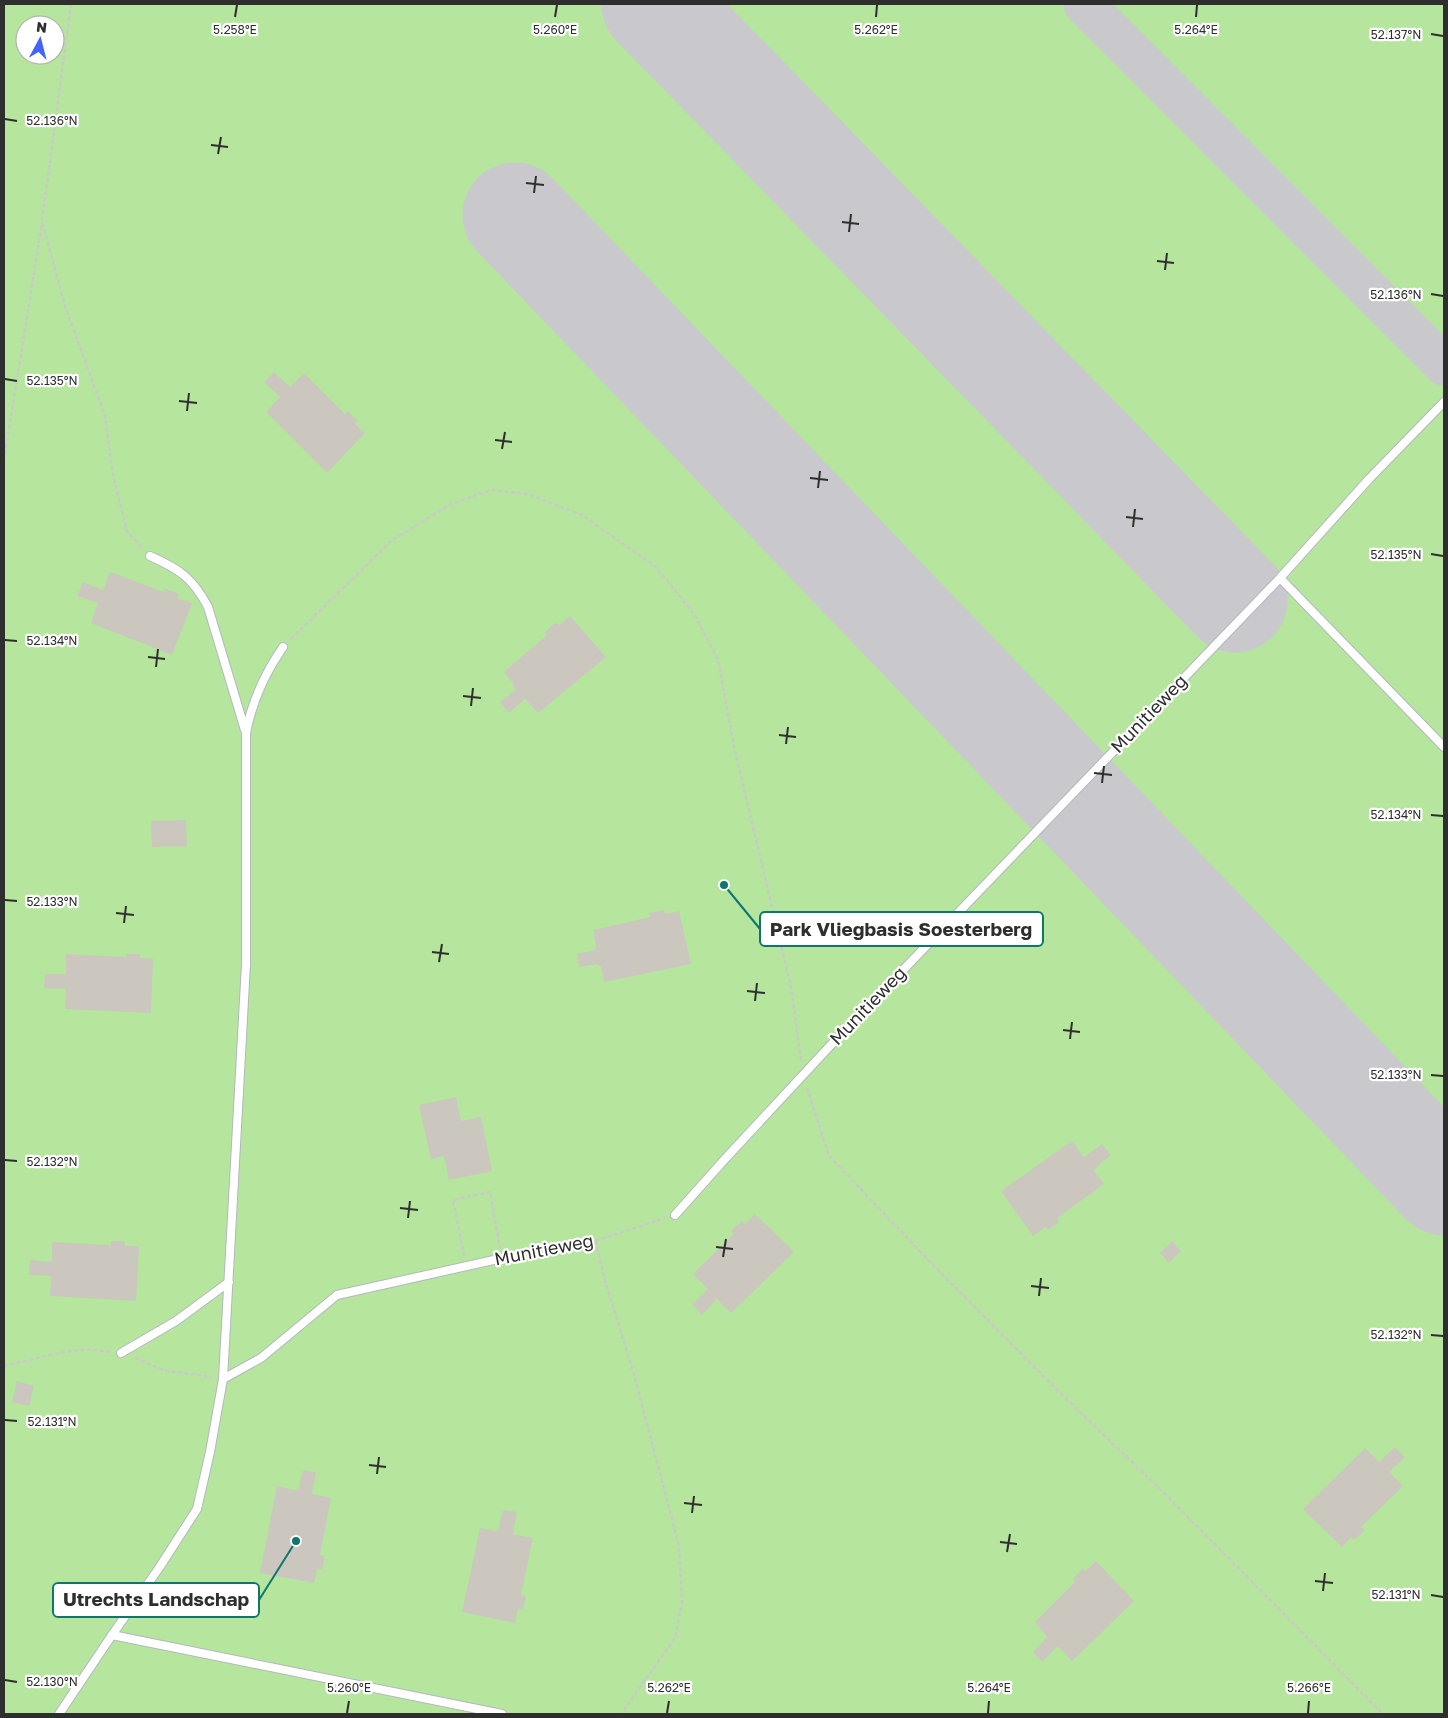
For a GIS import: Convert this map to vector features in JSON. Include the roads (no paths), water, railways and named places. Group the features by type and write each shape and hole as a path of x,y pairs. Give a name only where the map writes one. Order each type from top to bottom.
{"lane":[{"name":"Munitieweg","path":"675,1215 802,1075 1280,578 1369,479 1444,402"},
{"path":"150,556 178,570 192,581 201,594 208,607 246,733"},
{"path":"1280,578 1444,747"},
{"path":"59,1714 197,1509 210,1452 223,1379 246,964 246,733 250,713 262,683 283,647"},
{"name":"Munitieweg","path":"223,1379 262,1358 338,1295 516,1255"},
{"path":"121,1353 176,1320 229,1282"},
{"path":"112,1635 502,1714"}],"place":[{"name":"Park Vliegbasis Soesterberg","path":"724,885"},
{"name":"Utrechts Landschap","path":"296,1541"}]}
